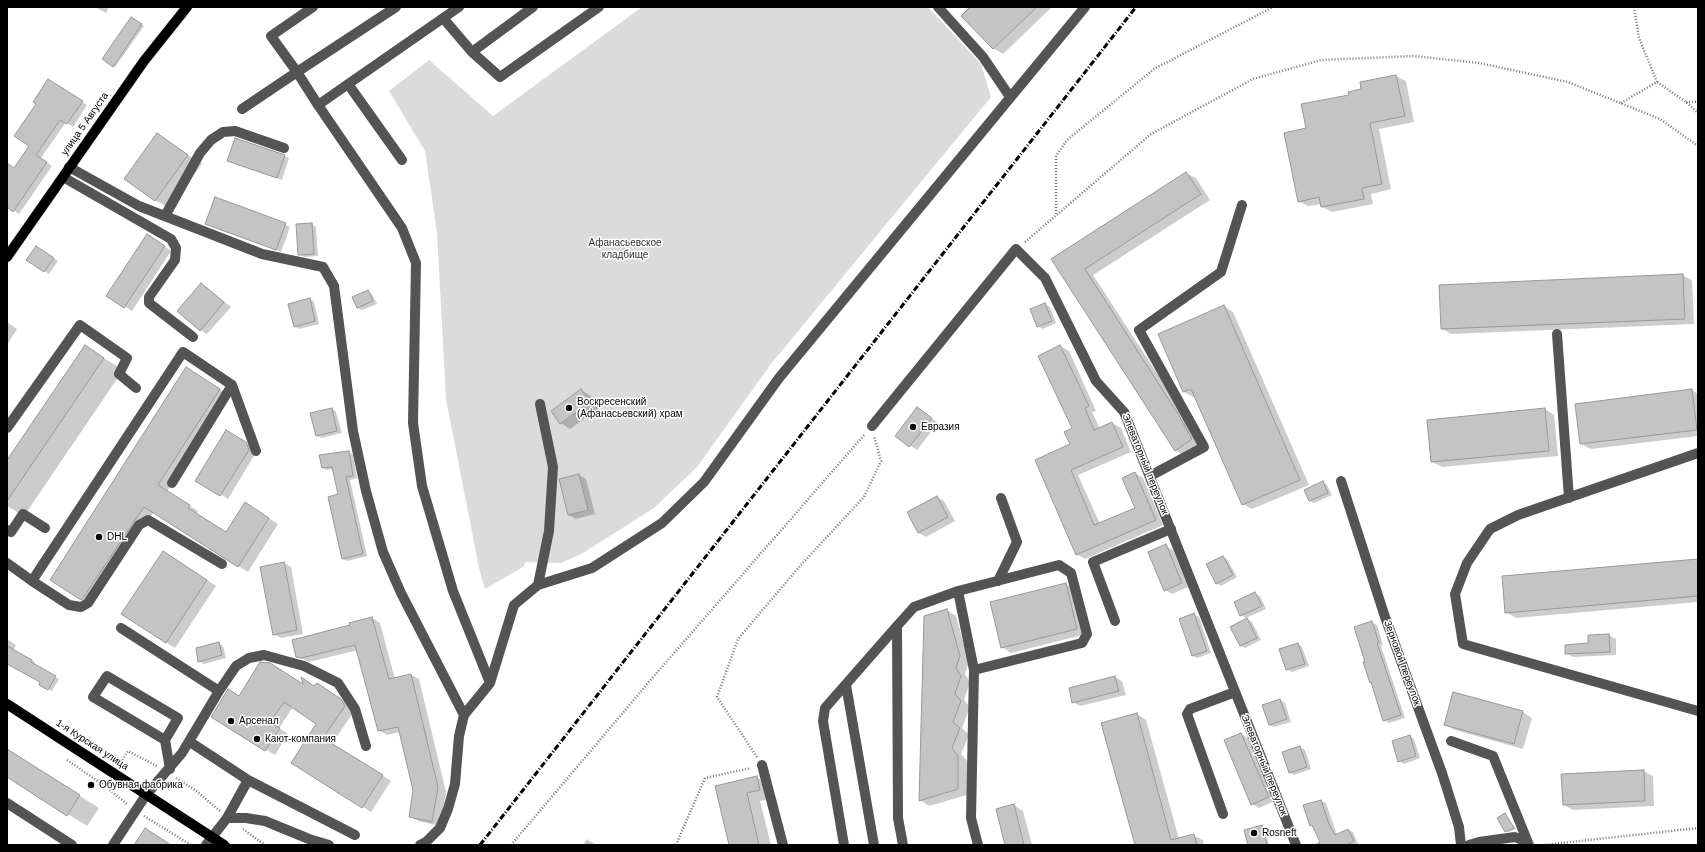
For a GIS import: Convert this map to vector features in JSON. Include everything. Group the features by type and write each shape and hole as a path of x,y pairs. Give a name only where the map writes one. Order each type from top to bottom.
{"main road":[{"name":"улица 5 Августа","path":"7,257 144,61 186,7"},
{"name":"1-я Курская улица","path":"7,704 146,795 209,841 224,845"}],"street":[{"path":"313,7 271,36 402,228 416,263 414,423 422,486 452,591 490,683"},
{"path":"242,110 396,7"},
{"path":"318,105 459,7"},
{"path":"472,52 534,7"},
{"path":"443,18 472,52 500,77 599,7"},
{"path":"938,7 983,57 1010,97"},
{"path":"420,845 426,842 440,828 448,809 455,784 459,736 464,715 490,683 514,605 538,585 592,568 662,523 704,482 779,378 1085,7"},
{"path":"348,84 402,160"},
{"path":"165,216 200,153 211,140 223,132 235,131 284,148"},
{"path":"69,167 139,206 262,254 323,267 334,286 353,431 366,491 383,552 401,594 464,715"},
{"path":"63,177 172,239 176,248 175,260 149,297 150,303 192,337"},
{"path":"1150,476 1204,447 1139,330 1221,272 1242,205"},
{"path":"872,426 1016,250"},
{"name":"Элеваторный переулок","path":"1016,250 1045,278 1096,381 1124,412 1296,845"},
{"path":"7,428 80,325 127,358 119,374 136,388"},
{"path":"1557,334 1568,498"},
{"path":"32,581 183,352 232,385 256,451"},
{"path":"172,483 232,385"},
{"path":"538,585 548,531 553,467 540,404"},
{"path":"1698,453 1518,515 1490,530 1467,562 1455,594 1463,644 1698,711"},
{"name":"Зерновой переулок","path":"1341,481 1385,617 1442,773 1459,827 1461,845"},
{"path":"998,581 1017,542 1001,498"},
{"path":"7,530 11,532 23,514 45,528"},
{"path":"7,563 68,605 81,607 88,603 139,525 148,520 222,564"},
{"path":"1115,621 1093,562 1171,529"},
{"path":"844,845 823,721 825,708 914,607 958,591 1060,564 1071,573 1087,634 1082,643 974,670"},
{"path":"958,591 974,670 971,818 978,845"},
{"path":"897,626 898,818 903,845"},
{"path":"121,628 219,691"},
{"path":"113,845 146,795 170,769 190,742 219,691 236,666 249,658 264,655 304,666 338,683 355,709 366,746"},
{"path":"165,740 93,697 107,676 178,718 165,740 170,769"},
{"path":"846,685 874,845"},
{"path":"1223,814 1187,714 1190,709 1235,692"},
{"path":"1451,741 1493,756 1528,845"},
{"path":"190,742 248,780 354,835"},
{"path":"762,765 782,845"},
{"path":"209,841 227,818 248,780"},
{"path":"7,803 72,845"},
{"path":"227,818 246,818 265,821 328,845"},
{"path":"1469,845 1479,842 1514,837 1522,840 1528,845"}],"path":[{"path":"1056,215 1056,156 1067,140 1154,68 1273,7"},
{"path":"1634,7 1639,38 1657,82 1686,102 1698,113"},
{"path":"1016,250 1151,134 1253,79 1321,60 1414,56 1479,63 1568,82 1660,119 1698,146"},
{"path":"1621,104 1657,82"},
{"path":"1686,102 1698,102"},
{"path":"676,845 705,778 762,765 718,696 738,639 800,566 864,497 881,461 872,426"},
{"path":"511,845 649,682 872,426"},
{"path":"105,786 136,811 192,845"},
{"path":"1542,845 1698,828"}],"green space":[{"name":"Афанасьевское кладбище","path":"642,7 928,7 981,64 991,97 771,364 697,467 654,508 583,553 561,563 526,562 523,567 485,589 479,568 446,399 437,233 425,151 389,91 429,60 493,116"}],"building":[{"path":"970,7 1037,7 993,49 961,16"},
{"path":"131,17 142,24 113,67 102,59"},
{"path":"1396,75 1405,116 1370,123 1382,184 1362,188 1364,199 1321,207 1319,197 1298,202 1284,133 1306,128 1301,104 1349,95 1348,92 1361,89 1360,82"},
{"path":"48,79 83,101 67,124 60,120 36,155 47,162 13,212 7,207 7,163 14,168 29,146 14,136 36,104 33,102"},
{"path":"157,133 188,155 155,201 124,179"},
{"path":"235,138 285,155 277,178 227,161"},
{"path":"1186,172 1201,194 1085,269 1178,414 1192,439 1175,451 1051,259"},
{"path":"215,197 286,223 276,250 205,224"},
{"path":"312,223 314,254 298,255 296,224"},
{"path":"147,234 165,246 124,308 106,296"},
{"path":"36,246 54,258 44,272 26,260"},
{"path":"1683,274 1685,319 1441,329 1439,285"},
{"path":"201,283 224,302 200,331 177,311"},
{"path":"368,290 373,301 357,308 352,297"},
{"path":"310,298 315,321 294,327 288,304"},
{"path":"1045,303 1052,321 1037,327 1030,309"},
{"path":"1224,305 1300,480 1242,505 1191,389 1183,392 1158,334"},
{"path":"85,345 104,358 7,501 7,460"},
{"path":"1060,345 1089,406 1085,408 1094,430 1112,422 1123,447 1071,470 1094,525 1135,508 1122,478 1135,472 1156,520 1076,555 1035,460 1070,444 1064,432 1072,428 1038,356"},
{"path":"186,367 220,389 158,485 190,505 188,508 226,532 245,502 269,518 238,567 144,507 81,600 50,580"},
{"name":"Воскресенский (Афанасьевский) храм","path":"581,389 590,402 560,424 551,411"},
{"path":"1692,389 1697,430 1580,444 1575,404"},
{"name":"Евразия","path":"917,407 932,418 909,447 895,436"},
{"path":"332,408 337,431 316,436 310,413"},
{"path":"1545,408 1549,451 1431,462 1427,420"},
{"path":"226,430 246,442 249,450 220,496 195,481"},
{"path":"349,451 353,476 346,477 363,554 342,559 328,497 338,494 332,467 322,468 319,455"},
{"path":"579,474 588,510 568,515 559,479"},
{"path":"1323,481 1328,493 1309,501 1304,490"},
{"path":"937,496 948,517 918,533 907,512"},
{"path":"1166,544 1182,583 1164,591 1148,552"},
{"path":"163,551 207,580 166,643 121,614"},
{"path":"1223,556 1233,575 1216,584 1206,564"},
{"path":"1698,559 1698,596 1505,613 1502,576"},
{"path":"284,562 297,630 273,635 260,567"},
{"path":"1066,583 1077,629 1001,648 990,602"},
{"path":"1255,592 1262,606 1240,616 1234,602"},
{"path":"947,609 960,656 956,668 961,676 955,694 961,701 953,722 960,728 952,748 958,756 958,789 919,801 924,616"},
{"path":"1194,613 1207,651 1192,656 1179,619"},
{"path":"372,617 389,679 411,674 438,787 432,822 409,817 413,790 398,727 378,731 355,645 301,658 296,657 292,640 350,625 349,623"},
{"path":"1247,618 1257,638 1240,646 1230,627"},
{"path":"1372,621 1379,643 1377,643 1401,715 1383,721 1363,662 1365,662 1354,627"},
{"path":"1609,634 1610,652 1565,654 1565,645 1588,643 1588,635"},
{"path":"219,642 222,655 198,662 196,648"},
{"path":"1298,643 1305,664 1286,670 1279,649"},
{"path":"7,646 56,676 48,690 39,685 40,682 7,664"},
{"path":"260,662 270,663 303,684 301,677 314,686 317,683 341,699 345,706 323,738 383,775 362,808 291,763 316,724 284,702 270,722 280,728 265,751 211,717 228,689 239,696"},
{"path":"1115,676 1119,691 1072,703 1069,688"},
{"path":"1453,692 1523,711 1514,744 1444,725"},
{"path":"1280,699 1287,719 1269,725 1262,705"},
{"path":"1137,713 1171,840 1194,834 1197,845 1135,845 1101,723"},
{"path":"1241,733 1269,797 1251,805 1224,740"},
{"path":"1410,735 1416,756 1398,762 1392,741"},
{"path":"1300,746 1307,767 1289,773 1282,752"},
{"path":"7,749 80,795 67,816 7,777"},
{"path":"1644,770 1645,801 1563,805 1561,774"},
{"path":"757,776 760,790 747,793 759,845 729,845 715,786"},
{"path":"1321,800 1329,824 1335,835 1348,829 1354,841 1347,845 1315,845 1320,842 1312,825 1310,826 1303,805"},
{"path":"1014,804 1024,845 1005,845 996,809"},
{"path":"1505,813 1514,828 1505,832 1497,818"},
{"path":"1262,825 1267,845 1248,845 1244,830"},
{"path":"145,828 171,845 134,845"}],"tram line":[{"path":"7,700 159,800 231,845"},
{"path":"164,810 219,845"}],"railway":[{"path":"480,845 1136,7"}],"place":[{"name":"Воскресенский (Афанасьевский) храм","path":"569,408"},
{"name":"Евразия","path":"913,427"},
{"name":"DHL","path":"99,537"},
{"name":"Арсенал","path":"231,721"},
{"name":"Кают-компания","path":"257,739"},
{"name":"Обувная фабрика","path":"91,785"},
{"name":"Rosneft","path":"1254,833"}]}
